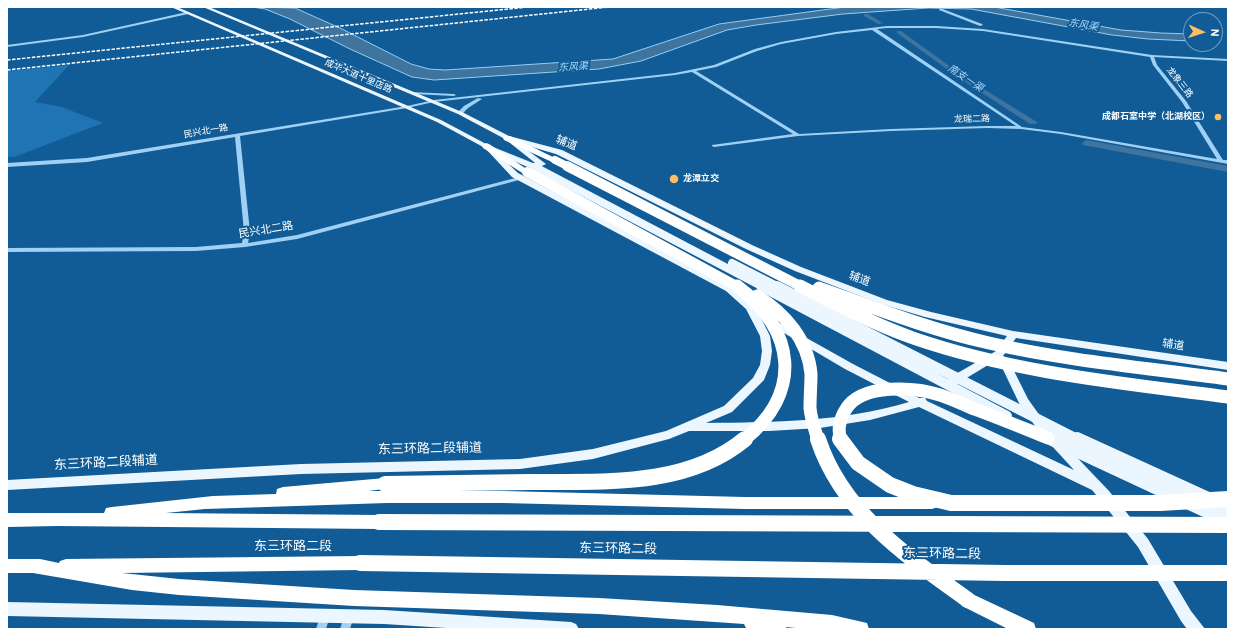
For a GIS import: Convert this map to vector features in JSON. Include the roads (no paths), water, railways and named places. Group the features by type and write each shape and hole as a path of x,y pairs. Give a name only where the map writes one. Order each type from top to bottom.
{"highway":[{"path":"507,138 556,160 880,325 922,341 971,355 1032,368 1228,397"},
{"path":"486,146 532,170 761,298 784,317 797,335 808,356 811,384 811,414 828,466 841,488 871,525 904,555 968,600 1027,629"},
{"path":"778,274 906,320 989,343 1058,356 1228,379"},
{"path":"386,491 613,482 656,477 691,470 721,457 746,441 767,419 782,391 786,366 781,344 772,324 757,302 731,282"},
{"path":"951,503 913,494 890,485 858,463 840,439 839,428 842,415 849,404 862,395 879,390 899,389 921,391 940,395 960,402 1048,438"},
{"path":"58,519 313,490 386,491 503,497 745,504 1160,503 1228,499"},
{"path":"7,520 58,519 1174,526 1228,525"},
{"name":"东三环路二段","path":"7,566 360,563 1005,573 1228,573"},
{"path":"33,566 132,582 179,587 354,598 599,606 717,613 832,623 860,629"},
{"path":"717,613 778,629"}],"main road":[{"name":"成华大道十里店路","path":"173,7 439,121 486,146"},
{"name":"成华大道十里店路","path":"205,7 460,113 507,138 532,170"},
{"name":"辅道","path":"507,138 559,152 749,248 844,287 929,315 1013,334 1228,366"},
{"path":"532,170 585,211 729,289 751,309 808,345 918,403 1094,486"},
{"path":"532,170 1048,438 1228,522"},
{"path":"532,170 663,228 822,308 1061,432 1228,508"},
{"name":"东三环路二段辅道","path":"7,485 301,469 520,464 593,454 654,439 686,428 728,409 758,380 765,366 767,351 764,336 751,309"},
{"path":"686,428 784,426 848,420 880,414 918,403 1000,353 1013,334"},
{"path":"1000,353 1023,400 1044,430 1143,543 1186,616 1197,629"},
{"path":"7,609 323,623 347,623 384,617 570,629"}],"street":[{"path":"940,9 981,25"},
{"path":"7,46 83,36 187,13"},
{"path":"407,107 434,101 622,83 720,68 763,52 786,46 875,29 938,29 982,32 1152,57 1228,61"},
{"path":"875,29 1021,128"},
{"name":"龙象三路","path":"1152,57 1155,64 1184,101 1221,160"},
{"path":"695,72 798,135"},
{"path":"413,93 479,97"},
{"path":"407,107 440,104 479,97"},
{"path":"460,113 479,97"},
{"name":"民兴北一路","path":"7,165 87,160 407,107"},
{"name":"龙瑞二路","path":"714,146 798,135 987,127 1021,128 1104,140 1228,162"},
{"path":"237,135 247,232 245,245"},
{"name":"民兴北二路","path":"7,250 196,249 245,245 297,237 532,170"}],"water":[{"name":"东风渠","path":"252,7 295,8 342,29 411,64 429,69 445,70 613,59 719,24 845,7 994,7 1121,30 1183,34 1183,41 1112,35 971,9 928,8 843,14 727,30 641,61 599,69 434,80 412,77 350,49 290,19 265,9"}],"waterway":[{"name":"南支一渠","path":"866,15 880,23"},
{"name":"南支一渠","path":"899,32 964,79 1033,122"},
{"name":"南支一渠","path":"1086,143 1228,169"}],"railway":[{"path":"7,60 528,7"},
{"path":"7,70 609,7"}],"place":[{"name":"成都石室中学（北湖校区）","path":"1218,117"},
{"name":"龙潭立交","path":"674,179"}]}
